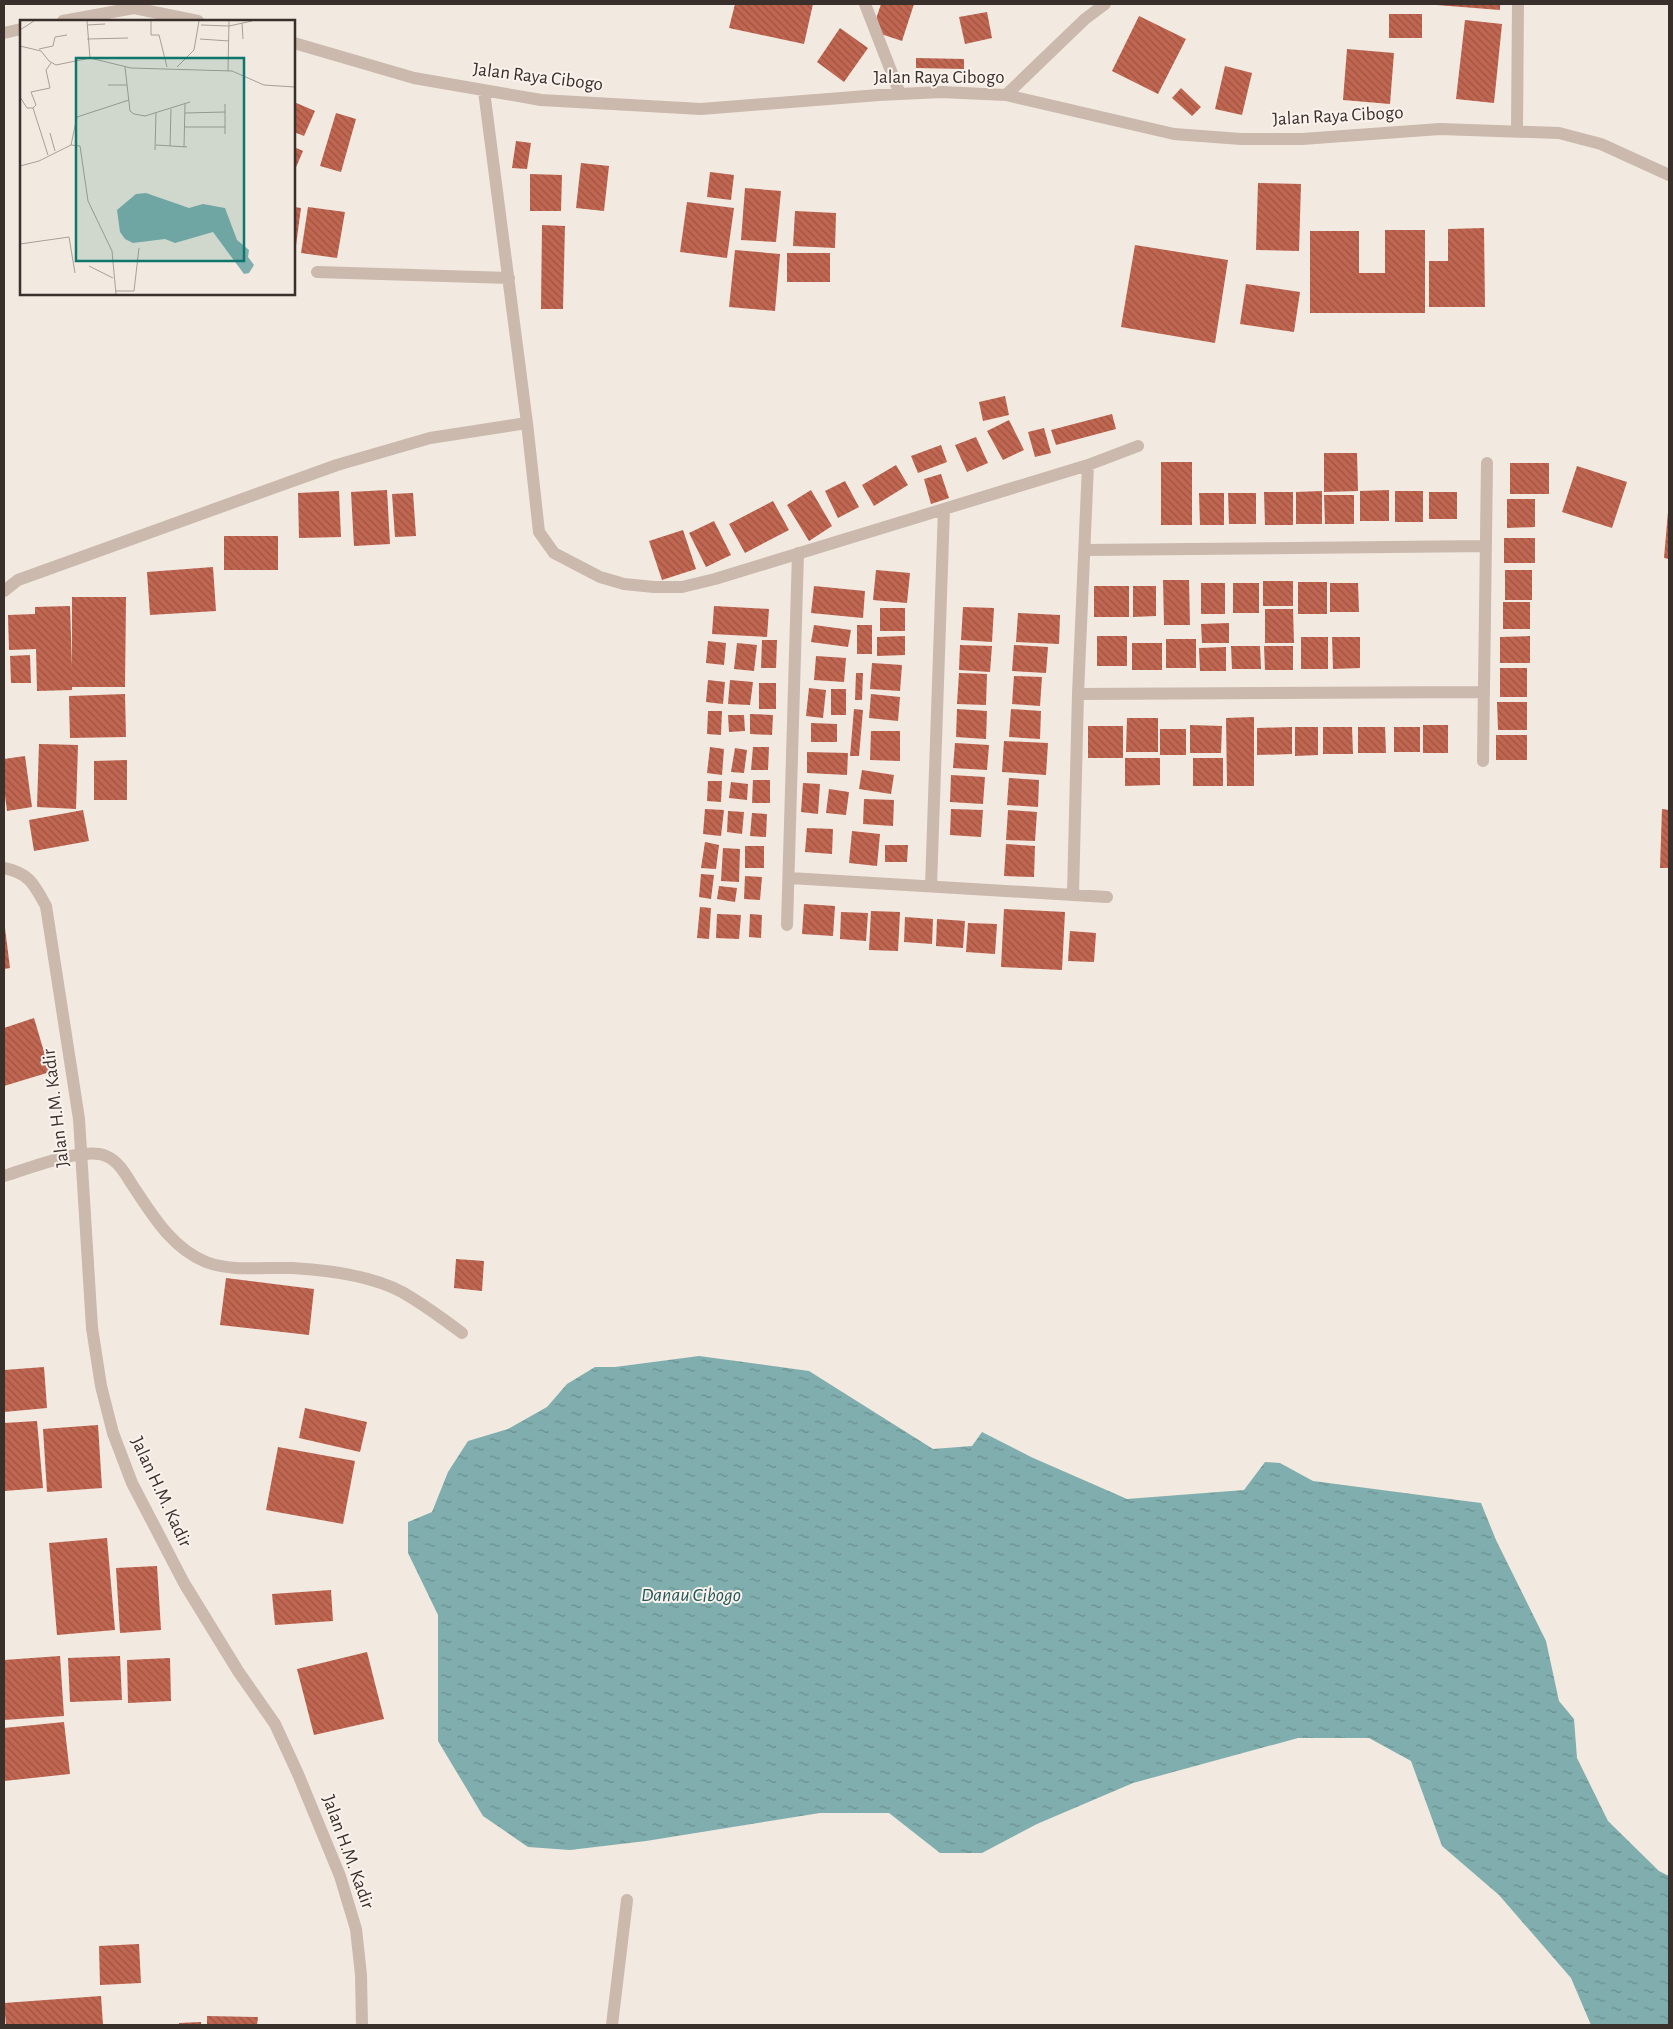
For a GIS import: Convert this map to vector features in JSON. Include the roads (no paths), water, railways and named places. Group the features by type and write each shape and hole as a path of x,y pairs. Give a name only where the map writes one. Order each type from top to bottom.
{"street":[{"path":"865,4 900,94"},
{"path":"1006,95 1085,19 1104,4"},
{"path":"1517,130 1518,4"},
{"path":"68,20 133,6 194,20"},
{"path":"4,32 20,29"},
{"name":"Jalan Raya Cibogo","path":"295,43 414,78 540,100 701,109 941,92 1006,95 1174,134 1241,139 1302,139 1440,129 1517,130 1559,133 1601,144 1669,175"},
{"path":"484,91 509,278 539,532 554,553 575,566 600,577 624,584 654,588 682,587 1088,465 1138,446"},
{"path":"317,272 509,278"},
{"path":"4,591 18,580 337,465 430,438 527,423"},
{"path":"1483,761 1487,464"},
{"path":"1073,894 1078,694 1086,550 1088,465"},
{"path":"931,886 944,509"},
{"path":"1086,550 1486,546"},
{"path":"787,925 790,878 798,553"},
{"path":"1078,694 1484,692"},
{"name":"Jalan H.M. Kadir","path":"4,868 20,871 35,886 46,906 79,1119 92,1328 101,1386 112,1433 132,1483 184,1584 238,1671 275,1724 298,1774 340,1876 356,1929 361,1975 362,2025"},
{"path":"790,878 1107,897"},
{"path":"4,1176 82,1154 95,1153 106,1156 118,1164 160,1225 174,1241 205,1261 227,1268 293,1268 357,1277 400,1291 462,1332"},
{"path":"612,2025 627,1900"}],"water":[{"name":"Danau Cibogo","path":"699,1356 809,1371 933,1449 972,1446 982,1432 1031,1457 1127,1499 1244,1490 1265,1462 1280,1463 1313,1481 1481,1503 1496,1540 1546,1641 1559,1701 1574,1719 1577,1758 1608,1821 1659,1871 1669,1876 1669,2025 1591,2025 1571,1978 1499,1895 1442,1846 1411,1761 1369,1738 1298,1738 1133,1783 1037,1824 982,1853 940,1853 889,1813 820,1813 646,1841 570,1850 528,1847 483,1816 438,1741 438,1615 408,1553 408,1522 432,1512 448,1472 468,1441 508,1429 547,1407 567,1384 595,1367 615,1367"}]}
